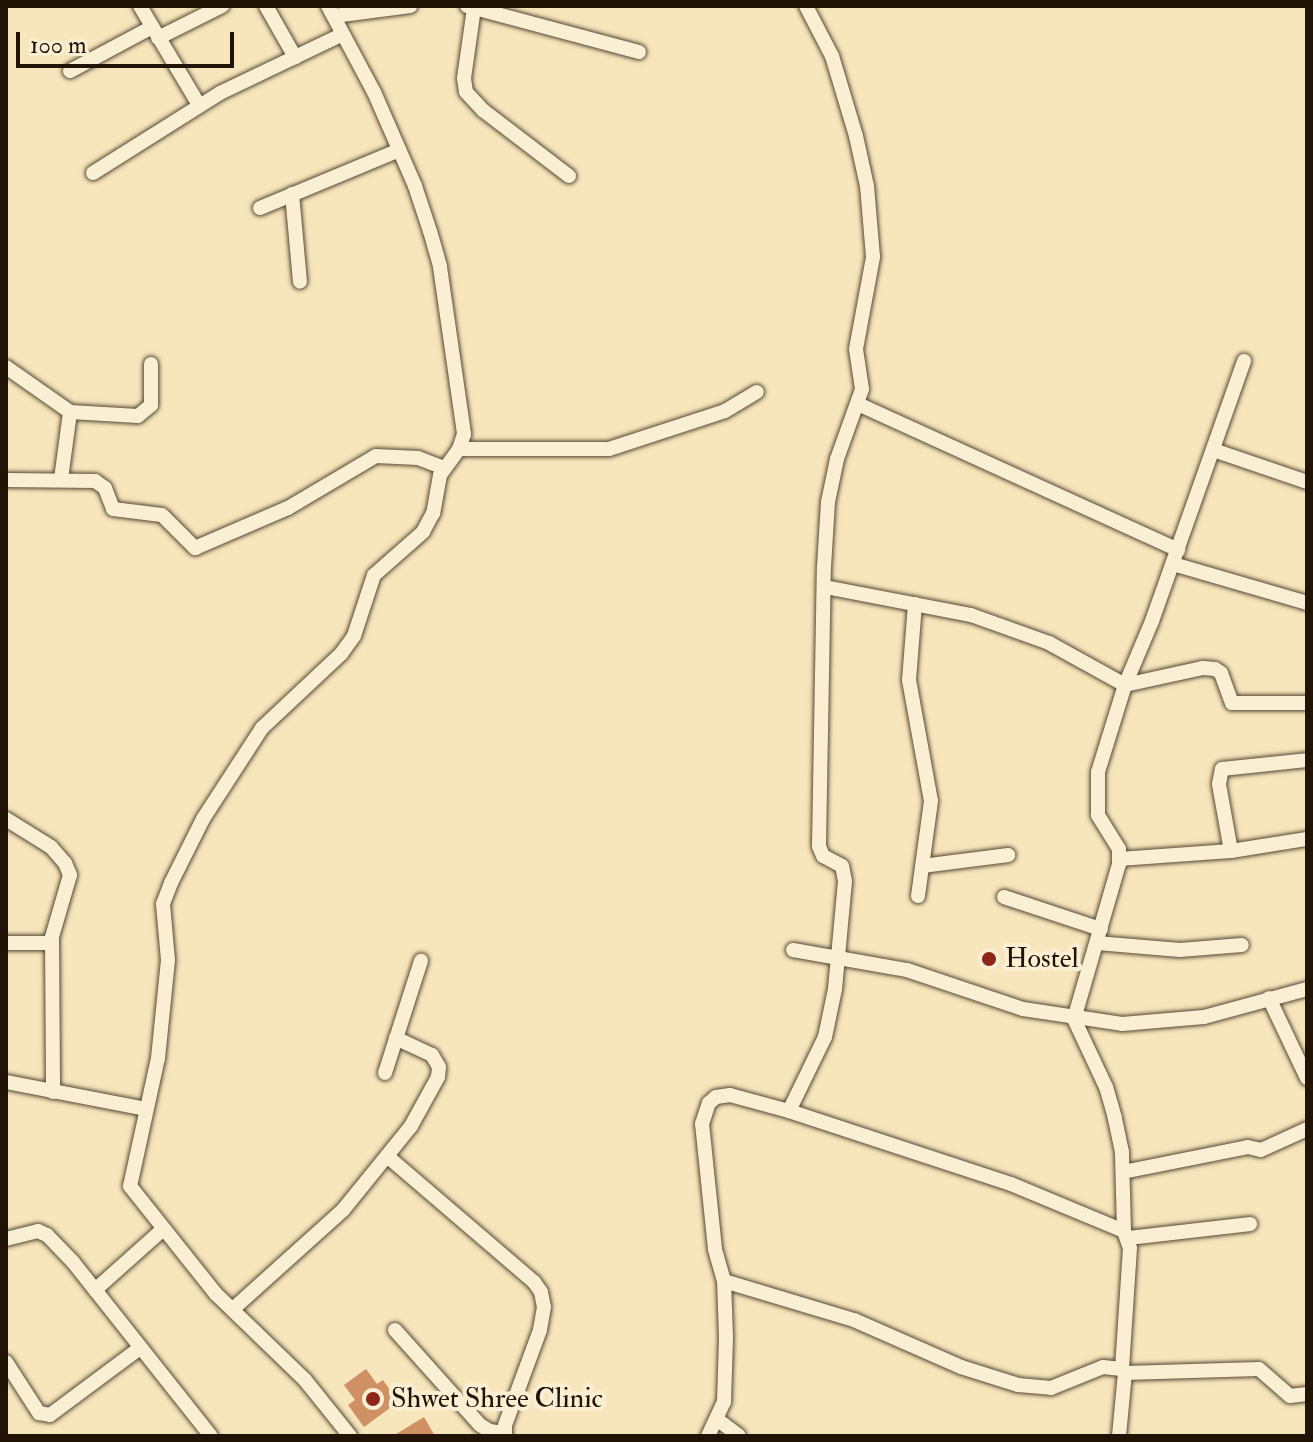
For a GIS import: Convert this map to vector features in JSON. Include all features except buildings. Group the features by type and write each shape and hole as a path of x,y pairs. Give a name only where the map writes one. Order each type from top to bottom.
{"street":[{"path":"140,6 199,105"},
{"path":"70,71 155,32 222,6"},
{"path":"266,6 295,57"},
{"path":"350,1436 305,1380 233,1309 162,1230 130,1186 158,1058 168,960 163,904 171,883 203,819 262,728 341,654 354,636 374,575 423,532 433,513 444,468 459,449 464,423 440,267 415,186 331,11 410,6"},
{"path":"789,1111 825,1037 835,989 844,869 823,856 819,846 828,502 837,459 862,389 856,349 872,277 872,228 856,136 841,80 806,6"},
{"path":"569,176 484,111 466,92 464,78 471,7 639,52"},
{"path":"93,173 199,105 343,34"},
{"path":"260,208 399,150"},
{"path":"292,194 300,282"},
{"path":"1119,1436 1127,1235 1123,1172 1106,1087 1074,1019 1119,859 1119,849 1098,815 1098,772 1125,685 1175,557 1244,361"},
{"path":"6,367 70,412 101,415 144,414 151,405 151,364"},
{"path":"459,449 609,449 725,411 757,392"},
{"path":"858,404 1175,557 1307,603"},
{"path":"61,479 70,412"},
{"path":"1213,450 1307,482"},
{"path":"6,480 61,479 101,484 113,509 162,515 188,543 203,547 328,487 376,456 418,458 444,468"},
{"path":"825,587 971,615 1049,643 1125,685 1203,668 1215,669 1221,673 1232,703 1307,703"},
{"path":"915,604 909,680 931,788 918,896"},
{"path":"1231,851 1219,784 1222,769 1307,760"},
{"path":"6,819 51,847 65,863 70,875 52,943 53,1092"},
{"path":"1119,859 1231,851 1307,839"},
{"path":"922,866 1008,855"},
{"path":"1004,897 1099,936 1180,950 1242,945"},
{"path":"6,943 52,943"},
{"path":"793,950 837,956 948,981 1023,1009 1122,1024 1204,1017 1307,989"},
{"path":"385,1073 421,961"},
{"path":"1269,998 1307,1078"},
{"path":"233,1309 343,1210 411,1126 438,1077 439,1067 432,1055 396,1038"},
{"path":"6,1082 146,1109"},
{"path":"708,1436 724,1402 724,1281 715,1249 703,1152 704,1112 716,1097 730,1095 789,1111 1011,1184 1127,1235 1250,1224"},
{"path":"1123,1172 1248,1147 1261,1150 1307,1129"},
{"path":"387,1156 534,1282 541,1292 544,1307 540,1330 504,1434 480,1425 395,1330"},
{"path":"95,1290 162,1230"},
{"path":"6,1239 38,1231 47,1235 95,1290 211,1436"},
{"path":"724,1281 854,1320 961,1367 1037,1389 1051,1388 1103,1367 1123,1371 1259,1369 1290,1396 1307,1394"},
{"path":"6,1362 39,1413 50,1415 140,1348"},
{"path":"718,1420 739,1436"}],"place":[{"name":"Hostel","path":"989,959"},
{"name":"Shwet Shree Clinic","path":"373,1399"}]}
